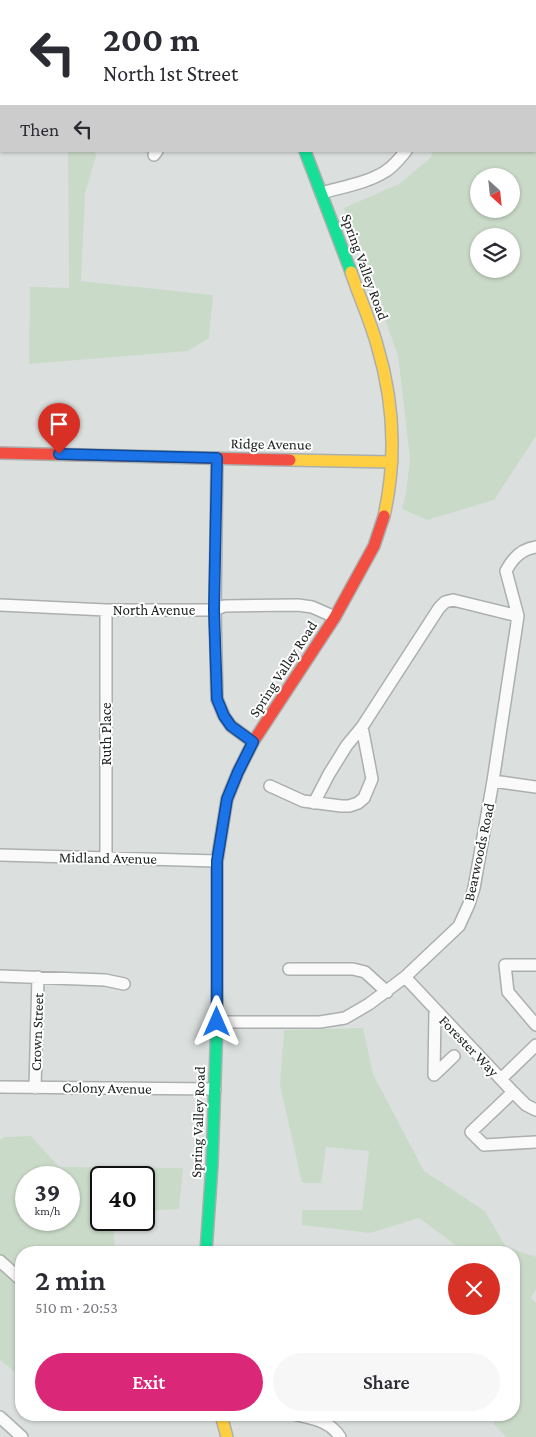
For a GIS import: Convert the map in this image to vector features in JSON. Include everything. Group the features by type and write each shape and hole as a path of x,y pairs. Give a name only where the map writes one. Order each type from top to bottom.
{"street":[{"name":"Spring Valley Road","path":"206,1246 212,1165 217,1022 217,861 227,799 253,742 335,617 374,546 388,496 392,462 393,434 390,407 377,343 305,152"},
{"path":"321,193 372,178 385,172 396,164 405,152"},
{"name":"Ridge Avenue","path":"0,453 392,462"},
{"path":"217,458 214,610 217,699 224,716 231,726 253,742"},
{"name":"Bearwoods Road","path":"217,1022 320,1022 345,1018 387,992 405,978 459,926 474,888 493,782 518,616 506,572 516,556 535,547"},
{"path":"314,803 347,745 362,726 445,602 453,600 518,616"},
{"name":"North Avenue","path":"0,606 106,610 214,610 224,606 298,604 312,607 335,617"},
{"name":"Ruth Place","path":"106,610 106,857"},
{"path":"270,786 303,801 349,806 358,803 364,798 372,779 362,726"},
{"path":"493,782 536,787"},
{"name":"Midland Avenue","path":"0,855 217,861"},
{"path":"536,965 505,965 508,992 536,1025"},
{"path":"289,969 352,969 365,972 375,979 387,992"},
{"path":"0,976 105,980 124,984"},
{"name":"Crown Street","path":"35,1088 38,977"},
{"name":"Forester Way","path":"405,978 513,1092 526,1105 536,1110"},
{"path":"435,1010 434,1075 454,1056"},
{"path":"502,1079 536,1045"},
{"name":"Colony Avenue","path":"0,1087 215,1090"},
{"path":"513,1092 471,1132 484,1145 536,1142"},
{"path":"0,1261 15,1275"},
{"path":"0,1417 22,1437"},
{"path":"222,1421 227,1437"},
{"path":"321,1421 328,1424 340,1437"}],"green space":[{"path":"68,152 95,152 96,156 85,194 81,281 213,295 209,338 188,351 29,364 30,287 69,288"},
{"path":"433,152 536,152 536,436 494,500 427,520 402,509 410,459 398,355 344,208 399,184 431,157"},
{"path":"363,1028 373,1074 424,1171 485,1211 505,1246 457,1246 419,1218 370,1233 302,1225 302,1210 362,1210 369,1151 326,1147 321,1183 302,1183 280,1085 284,1030"},
{"path":"31,1136 58,1166 15,1166 15,1231 80,1231 80,1167 90,1167 90,1231 114,1231 115,1246 15,1246 15,1372 0,1360 0,1140 4,1137"},
{"path":"155,1168 183,1168 179,1209 155,1210"},
{"path":"520,1252 536,1257 536,1289 531,1298 536,1303 536,1437 506,1437 494,1424 495,1421 520,1421"}],"traffic: fast":[{"path":"305,152 351,272"},
{"path":"206,1246 212,1165 217,1022 217,876"}],"traffic: slow":[{"path":"351,272 377,345 383,366 390,408 392,430 391,473 384,516"},
{"path":"290,460 392,462"},
{"path":"223,1421 227,1437"}],"traffic: jam":[{"path":"0,453 290,460"},
{"path":"217,876 217,861 227,799 238,772 253,742 335,617 374,546 384,516"}],"route":[{"path":"59,454 217,458 214,610 217,699 224,716 231,726 253,742 227,799 217,861 217,1022"}]}
